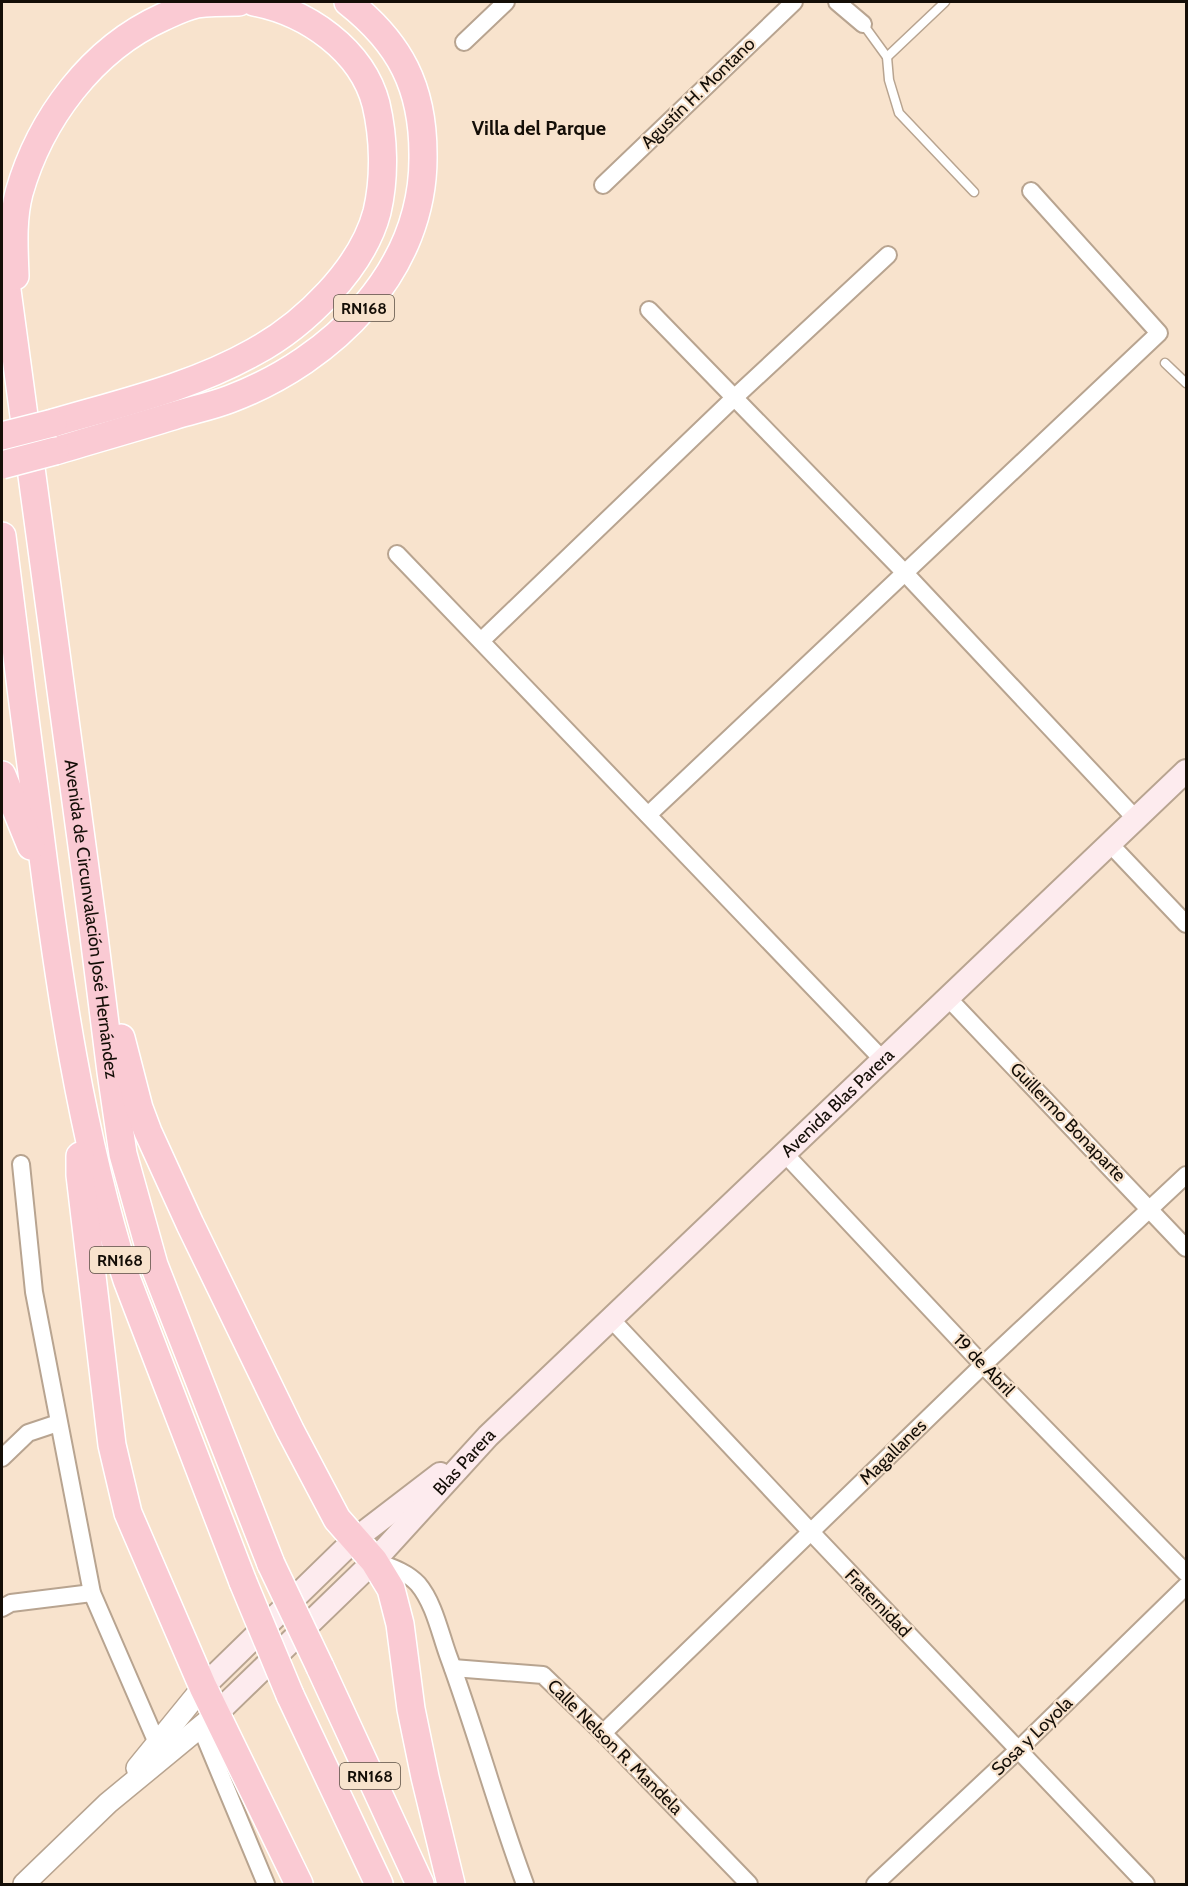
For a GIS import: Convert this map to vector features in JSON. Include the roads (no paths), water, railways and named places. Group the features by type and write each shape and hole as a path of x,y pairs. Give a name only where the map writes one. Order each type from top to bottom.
{"highway":[{"name":"RN168","path":"16,355 14,224 19,194 42,134 56,111 96,63 146,24 197,4 239,2"},
{"name":"RN168","path":"2,436 158,393 212,372 254,352 305,316 332,289 353,263 376,213 382,182 380,128 372,88 359,67 321,30 275,6 254,2"},
{"name":"RN168","path":"2,465 230,399 274,379 308,358 335,337 364,308 384,281 411,232 424,167 423,141 420,114 413,87 402,63 388,39 365,15 348,2"},
{"name":"Avenida de Circunvalación José Hernández","path":"2,253 123,1154 154,1264 271,1564 420,1884"},
{"name":"Avenida de Circunvalación José Hernández","path":"2,536 51,922 79,1088 96,1172 112,1234 127,1280 243,1582 290,1695 379,1884"},
{"name":"RN168","path":"2,776 30,839 51,922"},
{"path":"92,920 139,1108 148,1132 290,1431 337,1519 374,1561 391,1589 400,1624 411,1709 424,1777 451,1884"},
{"path":"79,1088 80,1175 112,1445 128,1513 203,1687 209,1721 299,1884"}],"main road":[{"name":"Avenida Blas Parera","path":"488,1436 1186,771"},
{"name":"Blas Parera","path":"203,1687 354,1540 488,1436"},
{"name":"Blas Parera","path":"209,1721 374,1561 488,1436"}],"street":[{"path":"465,42 506,2"},
{"name":"Agustín H. Montano","path":"603,185 794,2"},
{"path":"837,2 863,24"},
{"path":"648,814 1159,333 1031,191"},
{"path":"481,641 734,398 888,255"},
{"path":"649,310 905,573 1136,819"},
{"path":"397,554 883,1060"},
{"path":"1110,844 1186,924"},
{"name":"Guillermo Bonaparte","path":"948,998 1186,1248"},
{"name":"19 de Abril","path":"785,1154 983,1365 1186,1573"},
{"path":"21,1164 34,1292 92,1593 157,1743"},
{"name":"Magallanes","path":"603,1733 983,1365 1186,1174"},
{"name":"Fraternidad","path":"612,1320 1146,1884"},
{"path":"2,1458 28,1434 58,1423"},
{"path":"374,1561 402,1570 418,1584 430,1604 471,1721 504,1828 525,1884"},
{"name":"Sosa y Loyola","path":"875,1884 1019,1749 1186,1586"},
{"path":"2,1608 10,1603 92,1593"},
{"name":"Calle Nelson R. Mandela","path":"453,1668 543,1675 603,1733 749,1884"},
{"name":"Blas Parera","path":"108,1803 203,1687"},
{"path":"209,1721 266,1884"},
{"name":"Blas Parera","path":"24,1884 108,1803 209,1721"}],"lane":[{"path":"887,57 945,2"},
{"path":"863,24 887,57 889,80 899,113 974,192"},
{"path":"1165,363 1186,383"}],"district":[{"name":"Villa del Parque","path":"539,128"}]}
